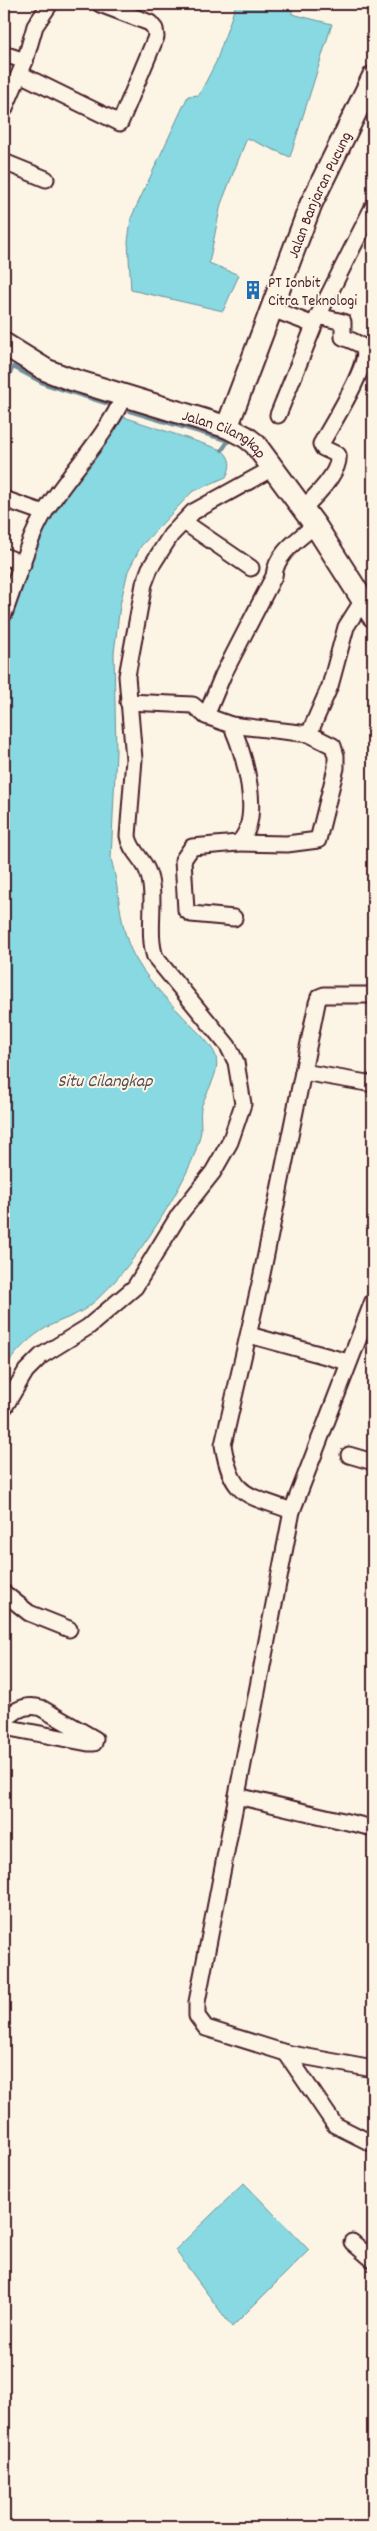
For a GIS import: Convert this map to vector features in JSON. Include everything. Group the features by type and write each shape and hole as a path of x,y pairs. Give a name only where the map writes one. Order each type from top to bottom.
{"street":[{"path":"4,110 22,67 35,26 50,4"},
{"path":"4,54 22,67 120,123 156,37 155,29 150,23 100,4"},
{"name":"Jalan Banjaran Pucung","path":"234,431 321,181 373,77"},
{"path":"4,162 46,179"},
{"path":"278,415 316,320 373,207"},
{"path":"206,716 224,675 274,576 276,565 309,517 322,489 338,463 338,455 323,448 321,444 361,371 365,352 362,346 343,337 343,322 316,320 277,311"},
{"name":"Jalan Cilangkap","path":"5,349 46,370 234,431 255,444 309,517 368,608"},
{"path":"4,614 44,513 67,477 112,419 124,396"},
{"path":"4,1408 26,1371 41,1356 88,1327 135,1287 179,1215 213,1172 230,1142 243,1104 236,1062 228,1046 155,957 152,946 148,870 132,848 128,836 134,759 127,676 144,584 150,568 171,535 206,505 272,468"},
{"path":"4,499 44,513"},
{"path":"184,522 251,568"},
{"path":"4,556 23,564"},
{"path":"309,734 330,686 346,627 368,608"},
{"path":"128,702 193,705 206,716 231,725 309,734 333,746 336,756 336,768 318,840 287,844 238,843 192,847 183,860 186,910 191,914 234,918"},
{"path":"231,725 242,746 250,779 247,830 238,843"},
{"path":"292,1511 240,1491 228,1471 224,1445 249,1335 319,997 373,995"},
{"path":"303,1072 373,1084"},
{"path":"373,1301 292,1511 196,2002 197,2016 206,2028 286,2053 373,2069"},
{"path":"249,1335 348,1362"},
{"path":"349,1455 373,1462"},
{"path":"4,1593 29,1613 69,1629"},
{"path":"4,1722 12,1712 32,1705 41,1708 95,1739 94,1743 88,1743 4,1727"},
{"path":"237,1796 373,1828"},
{"path":"286,2053 335,2125 373,2144"},
{"path":"352,2242 373,2260"}],"water":[{"path":"236,4 292,4 292,14 332,24 290,157 247,138 221,204 209,263 239,275 223,311 131,290 128,242 131,218 188,96 199,95 216,62"},
{"name":"Situ Cilangkap","path":"118,415 222,450 230,462 226,477 192,492 141,546 128,571 120,605 114,653 116,752 111,859 126,937 143,970 162,994 208,1042 217,1061 215,1074 201,1108 201,1131 195,1153 164,1214 149,1236 103,1294 82,1311 46,1328 36,1335 21,1348 4,1369 4,634 39,537 60,494"},
{"path":"244,2183 309,2250 232,2327 175,2250"}],"waterway":[{"path":"4,385 13,367 45,384 115,406"},
{"path":"240,420 250,394"},
{"path":"129,411 229,441"},
{"path":"222,450 231,437"}],"place":[{"name":"PT Ionbit Citra Teknologi","path":"253,290"}]}
